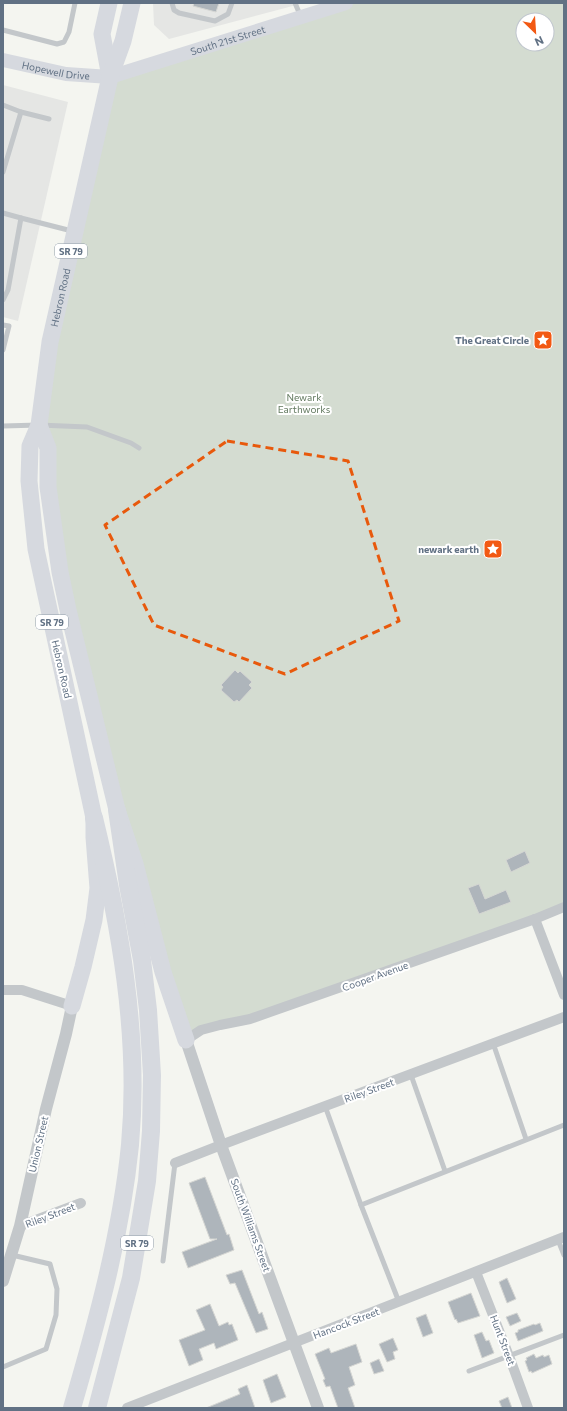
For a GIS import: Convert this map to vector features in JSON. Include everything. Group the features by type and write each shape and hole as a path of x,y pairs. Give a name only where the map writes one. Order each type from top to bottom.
{"highway":[{"name":"Hebron Road","path":"110,3 102,34 110,77"},
{"name":"Hebron Road","path":"72,1006 84,967 94,920 98,888 94,818 36,549 29,480 30,446 39,425 50,342 110,77 123,41 132,3"},
{"name":"Hebron Road","path":"39,425 48,448 48,487 60,572 117,810 135,864 162,972 186,1040"},
{"name":"SR 79","path":"97,1408 131,1278 147,1181 151,1131 152,1075 148,1010 142,960 128,885 117,810"},
{"name":"SR 79","path":"72,1408 106,1286 119,1224 130,1144 132,1089 130,1029 126,984 120,943 94,818"}],"main road":[{"name":"South 21st Street","path":"110,77 346,3"},
{"name":"Hopewell Drive","path":"3,60 66,74 110,77"}],"street":[{"name":"Cooper Avenue","path":"186,1040 201,1030 250,1019 535,919 564,907"},
{"path":"535,919 564,995"},
{"path":"3,990 22,990 72,1006"},
{"name":"Union Street","path":"3,1281 20,1226 46,1109 72,1006"},
{"name":"Riley Street","path":"175,1164 324,1106 564,1017"},
{"name":"South Williams Street","path":"186,1040 221,1145 318,1408"},
{"name":"Riley Street","path":"20,1226 81,1203"},
{"name":"Hancock Street","path":"127,1408 561,1238"},
{"name":"Hunt Street","path":"476,1272 510,1356 528,1408"}],"lane":[{"path":"3,30 57,44 64,42 69,32 74,3"},
{"path":"172,3 174,10 179,13 215,21 228,14 232,3"},
{"path":"295,3 301,16"},
{"path":"3,105 20,112 49,119"},
{"path":"3,172 20,112"},
{"path":"3,212 75,232"},
{"path":"3,300 8,290 21,218"},
{"path":"3,324 9,326 3,350"},
{"path":"3,426 39,425 87,427 131,443 139,448"},
{"path":"493,1043 526,1139"},
{"path":"411,1075 445,1171"},
{"path":"324,1106 361,1205 400,1302"},
{"path":"361,1205 564,1125"},
{"path":"163,1260 175,1164"},
{"path":"561,1238 564,1255"},
{"path":"3,1367 46,1349 56,1315 57,1289 50,1264 11,1254"},
{"path":"469,1370 564,1335"}],"highlighted area":[{"path":"227,441 348,461 399,621 285,674 154,625 105,525"}],"shaded area":[{"path":"153,3 304,3 169,39 154,25"},
{"path":"3,85 68,102 18,321 3,317"}],"green space":[{"name":"Newark Earthworks","path":"345,3 564,3 564,907 220,1025 186,1040 60,572 39,425 110,77"}],"building":[{"path":"194,3 219,3 216,12 193,6"},
{"path":"235,670 238,673 240,671 252,682 249,685 252,688 239,702 237,700 234,702 221,690 223,687 221,685"},
{"path":"525,851 530,863 511,872 506,860"},
{"path":"479,884 485,899 506,890 511,902 479,914 468,888"},
{"path":"205,1177 227,1235 229,1234 234,1250 188,1268 182,1252 217,1239 210,1239 189,1183"},
{"path":"242,1270 259,1314 262,1312 268,1329 256,1333 235,1283 230,1284 226,1275"},
{"path":"507,1278 516,1299 507,1303 499,1282"},
{"path":"471,1293 480,1316 458,1323 456,1319 455,1320 448,1302"},
{"path":"210,1304 219,1326 228,1322 229,1325 232,1324 238,1340 216,1349 214,1343 199,1349 203,1360 189,1366 179,1340 205,1330 196,1310"},
{"path":"517,1313 521,1321 510,1326 506,1317"},
{"path":"426,1314 433,1333 423,1337 416,1318"},
{"path":"540,1323 543,1331 518,1341 515,1333 518,1332 518,1330"},
{"path":"482,1332 486,1341 489,1340 494,1353 482,1358 474,1335"},
{"path":"393,1338 398,1350 393,1352 395,1359 387,1362 379,1344"},
{"path":"356,1344 362,1362 349,1367 355,1385 348,1388 355,1408 338,1408 330,1386 326,1387 323,1380 325,1379 315,1354 329,1348 331,1353"},
{"path":"534,1354 536,1358 543,1355 544,1357 549,1355 552,1364 532,1373 531,1371 529,1372 525,1361 527,1360 526,1358"},
{"path":"379,1359 384,1371 374,1374 370,1363"},
{"path":"277,1374 286,1397 271,1403 263,1380"},
{"path":"247,1385 255,1408 206,1408 240,1394 238,1389"},
{"path":"508,1397 512,1408 502,1408 499,1401"}],"place":[{"name":"The Great Circle","path":"543,340"},
{"name":"newark earth","path":"493,549"}]}
